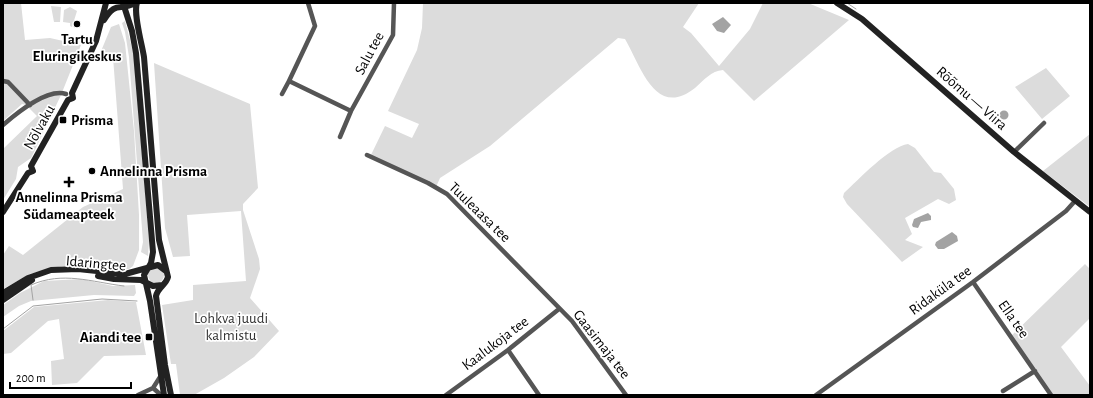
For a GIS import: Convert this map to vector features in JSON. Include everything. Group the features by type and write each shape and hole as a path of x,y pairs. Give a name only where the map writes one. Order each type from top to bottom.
{"main road":[{"name":"Nõlvaku","path":"3,212 28,173 33,171 32,166 90,56 101,24 106,3"},
{"name":"Nõlvaku","path":"101,24 111,8 124,4 136,3"},
{"path":"136,3 135,14 144,55 159,240 168,279 157,291 156,296 165,365 172,395"},
{"name":"Rõõmu — Viira","path":"837,3 862,19 1014,152 1090,212"},
{"path":"124,4 132,31 136,53 153,252 151,263 144,275 150,301 162,395"},
{"path":"147,269 158,265 167,272"},
{"name":"Idaringtee","path":"3,293 28,278 51,270 78,269 125,274 147,269"},
{"name":"Idaringtee","path":"3,300 32,280 49,274 76,272 114,279 136,279 145,282"},
{"path":"145,282 157,287 164,285"}],"street":[{"path":"282,94 316,26 308,3"},
{"name":"Salu tee","path":"340,137 351,111 393,35 394,3"},
{"path":"3,81 8,82 30,105"},
{"path":"289,81 351,111"},
{"path":"3,125 21,109 44,97 54,94 69,96"},
{"path":"1014,152 1044,123"},
{"name":"Tuuleaasa tee","path":"367,155 432,185 447,194 559,309"},
{"name":"Ridaküla tee","path":"816,395 973,282 1066,211 1075,201"},
{"name":"Ella tee","path":"973,282 1051,395"},
{"name":"Kaalukoja tee","path":"446,395 508,350 559,309"},
{"name":"Gaasimaja tee","path":"559,309 572,321 626,395"},
{"path":"508,350 539,395"},
{"path":"1003,391 1035,371"},
{"path":"138,395 153,388 160,377"},
{"path":"153,388 162,395"}],"green space":[{"path":"3,3 21,3 25,40 50,38 81,45 61,95 31,158 18,167 16,179 3,200 3,149 37,116 26,105 22,104 3,121"},
{"path":"423,3 699,3 683,27 691,33 719,66 750,29 763,3 808,3 849,20 754,101 723,70 711,74 695,88 681,96 669,97 659,93 643,74 625,39 618,38 490,146 440,178 436,187 370,157 385,126 412,138 419,124 388,111 417,50 422,28"},
{"path":"51,6 61,7 60,22 54,22"},
{"path":"70,7 77,11 72,27 70,26 70,23 63,22 64,10"},
{"path":"125,21 134,56 149,241 148,256 141,252 143,242 129,57 122,23"},
{"path":"119,24 125,43 134,131 139,215 139,250 133,266 129,269 110,270 78,266 62,266 30,274 3,289 3,255 9,246 23,255 83,207 123,189 113,57 99,56 111,27"},
{"name":"Lohkva juudi kalmistu","path":"154,63 250,104 258,188 243,204 243,210 259,259 260,269 250,298 279,331 254,357 224,378 194,395 180,395 176,364 171,364 162,305 193,300 193,285 246,281 241,211 187,215 190,256 173,257 165,228"},
{"path":"1046,68 1070,96 1042,119 1015,87"},
{"path":"1090,134 1090,207 1043,171"},
{"path":"908,144 915,148 934,172 941,173 954,189 956,200 949,204 938,199 905,218 912,234 905,240 923,247 902,262 847,204 843,197 844,193 884,157 901,146"},
{"path":"1085,264 1090,269 1090,318 1061,347 1090,386 1090,395 1051,395 1011,336"},
{"path":"156,267 163,272 164,275 159,282 156,283 149,278 148,275 153,268"},
{"path":"81,279 113,286 135,285 136,293 134,296 94,295 31,301 19,306 3,317 3,305 20,293 44,281"},
{"path":"108,300 136,302 146,355 104,356 77,383 52,385 51,361 64,359 59,319 48,321 11,353 3,354 3,331 34,307"}],"shaded area":[{"path":"723,17 731,25 724,33 717,31 712,24"},
{"path":"1004,110 1009,115 1004,120 999,115"},
{"path":"928,213 931,216 931,220 921,222 918,228 913,227 912,225 914,219"},
{"path":"952,232 957,236 958,241 944,249 938,249 935,245 936,242"}],"waterway":[{"path":"847,3 856,9"},
{"path":"33,300 31,285 54,279 77,279 124,286"},
{"path":"3,329 33,306 102,299 137,301"}],"place":[{"name":"Tartu Eluringikeskus","path":"77,24"},
{"name":"Prisma","path":"63,120"},
{"name":"Annelinna Prisma","path":"92,171"},
{"name":"Annelinna Prisma Südameapteek","path":"69,182"},
{"name":"Aiandi tee","path":"149,337"}]}
